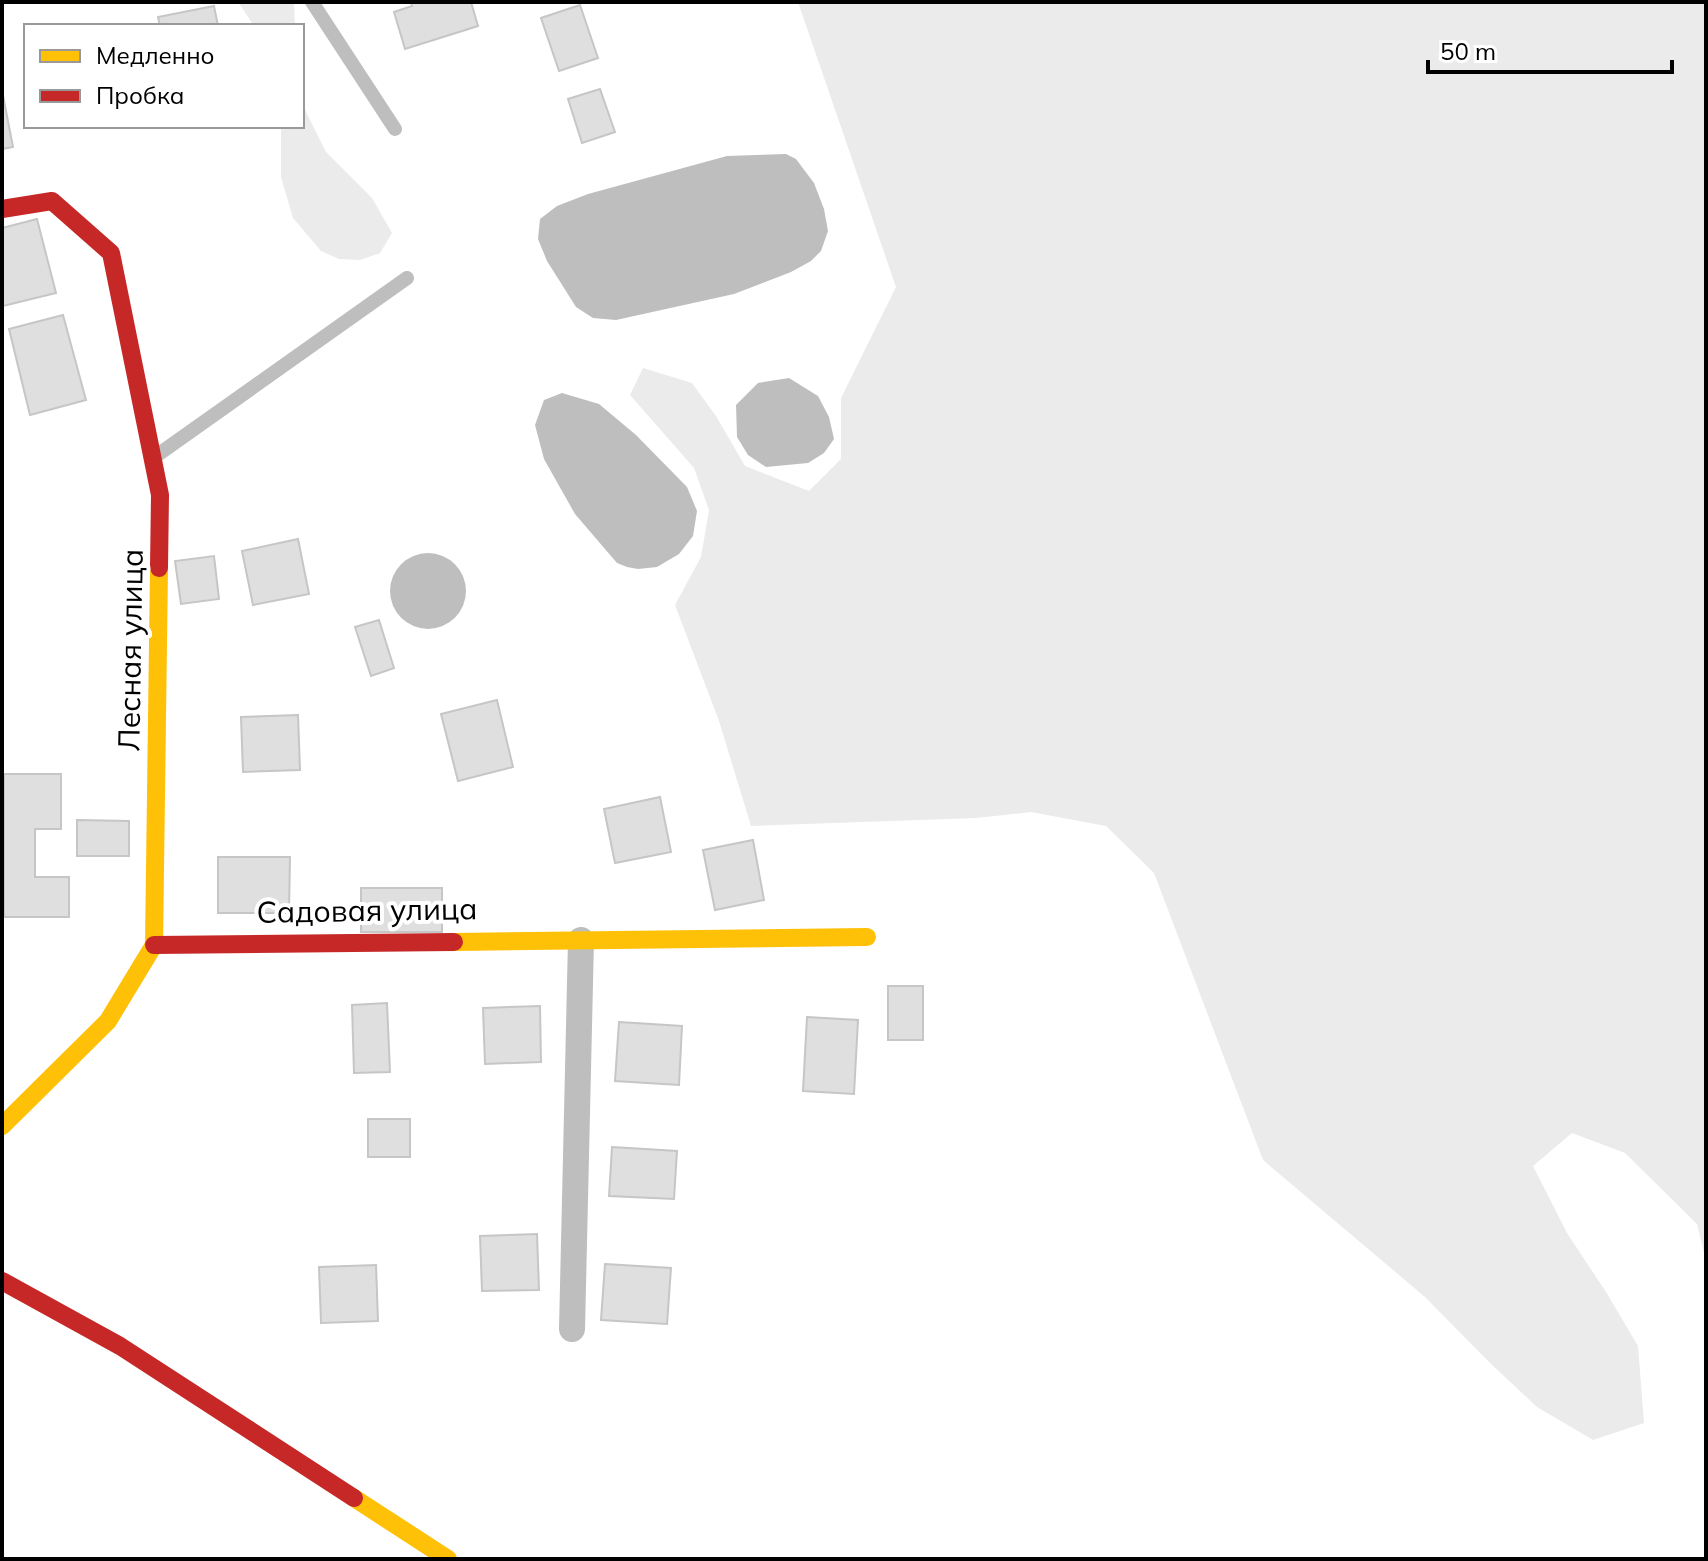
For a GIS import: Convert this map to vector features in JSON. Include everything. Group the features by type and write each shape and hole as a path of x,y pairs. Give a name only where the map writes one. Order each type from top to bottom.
{"street":[{"name":"Лесная улица","path":"2,209 52,201 111,253 160,495 154,945"},
{"name":"Садовая улица","path":"154,945 867,937"},
{"path":"572,1329 581,940"},
{"path":"2,1126 108,1021 154,945"},
{"path":"2,1281 120,1346 448,1559"}],"lane":[{"path":"312,2 395,129"},
{"path":"153,458 407,278"}],"shaded area":[{"path":"238,2 294,2 295,24 253,24"},
{"path":"798,2 1706,2 1706,1261 1697,1224 1625,1153 1572,1133 1533,1166 1567,1233 1638,1346 1644,1423 1593,1440 1537,1407 1425,1297 1263,1160 1154,873 1106,826 1031,812 976,818 751,826 719,721 675,605 701,557 709,510 694,468 630,395 643,368 692,383 716,416 745,466 809,491 841,459 841,398 896,287"},
{"path":"304,104 326,152 372,198 392,233 380,253 360,260 339,259 321,251 293,218 281,177 281,128 304,128"},
{"path":"786,154 796,159 814,183 824,209 828,231 821,251 811,261 791,272 734,294 616,320 593,318 576,307 547,261 538,239 540,219 557,206 588,194 727,156"},
{"path":"789,378 818,396 829,417 834,439 824,453 808,463 766,467 748,455 737,437 736,405 758,383"},
{"path":"562,393 599,404 636,435 687,487 697,511 693,536 679,554 657,567 627,567 617,563 575,514 544,459 535,425 544,400"},
{"path":"428,553 443,556 455,564 463,576 466,591 463,606 455,618 443,626 428,629 413,626 401,618 393,606 390,591 393,576 401,564 413,556"}],"building":[{"path":"411,2 471,2 478,26 405,49 394,12 412,6"},
{"path":"580,5 598,58 559,71 541,18"},
{"path":"214,6 218,24 160,24 158,17"},
{"path":"600,89 615,132 582,143 568,99"},
{"path":"2,90 13,147 2,149"},
{"path":"37,219 56,293 3,306 2,228"},
{"path":"63,315 86,400 30,415 9,329"},
{"path":"298,539 309,594 253,605 242,551"},
{"path":"214,556 219,599 181,604 175,561"},
{"path":"379,620 394,668 371,676 355,627"},
{"path":"497,700 513,767 458,781 441,714"},
{"path":"298,715 300,770 243,772 241,717"},
{"path":"4,774 61,774 61,829 35,829 35,877 69,877 69,917 4,917"},
{"path":"660,797 671,852 615,863 604,809"},
{"path":"77,820 129,821 129,856 77,856"},
{"path":"753,840 764,900 715,910 703,850"},
{"path":"218,857 290,857 289,913 218,913"},
{"path":"361,888 442,888 442,932 361,932"},
{"path":"888,986 923,986 923,1040 888,1040"},
{"path":"387,1003 390,1072 354,1073 352,1005"},
{"path":"540,1006 541,1062 485,1064 483,1008"},
{"path":"807,1017 858,1020 854,1094 803,1091"},
{"path":"619,1022 682,1026 679,1085 615,1081"},
{"path":"368,1119 410,1119 410,1157 368,1157"},
{"path":"612,1147 677,1151 674,1199 609,1196"},
{"path":"537,1234 539,1290 482,1291 480,1236"},
{"path":"605,1264 671,1268 667,1324 601,1320"},
{"path":"376,1265 378,1321 321,1323 319,1267"}],"traffic: slow":[{"path":"2,1126 108,1021 154,945 159,568"},
{"path":"454,942 867,937"},
{"path":"354,1498 448,1559"}],"traffic: jam":[{"path":"2,209 52,201 111,253 160,495 159,568"},
{"path":"154,945 454,942"},
{"path":"2,1281 120,1346 354,1498"}]}
